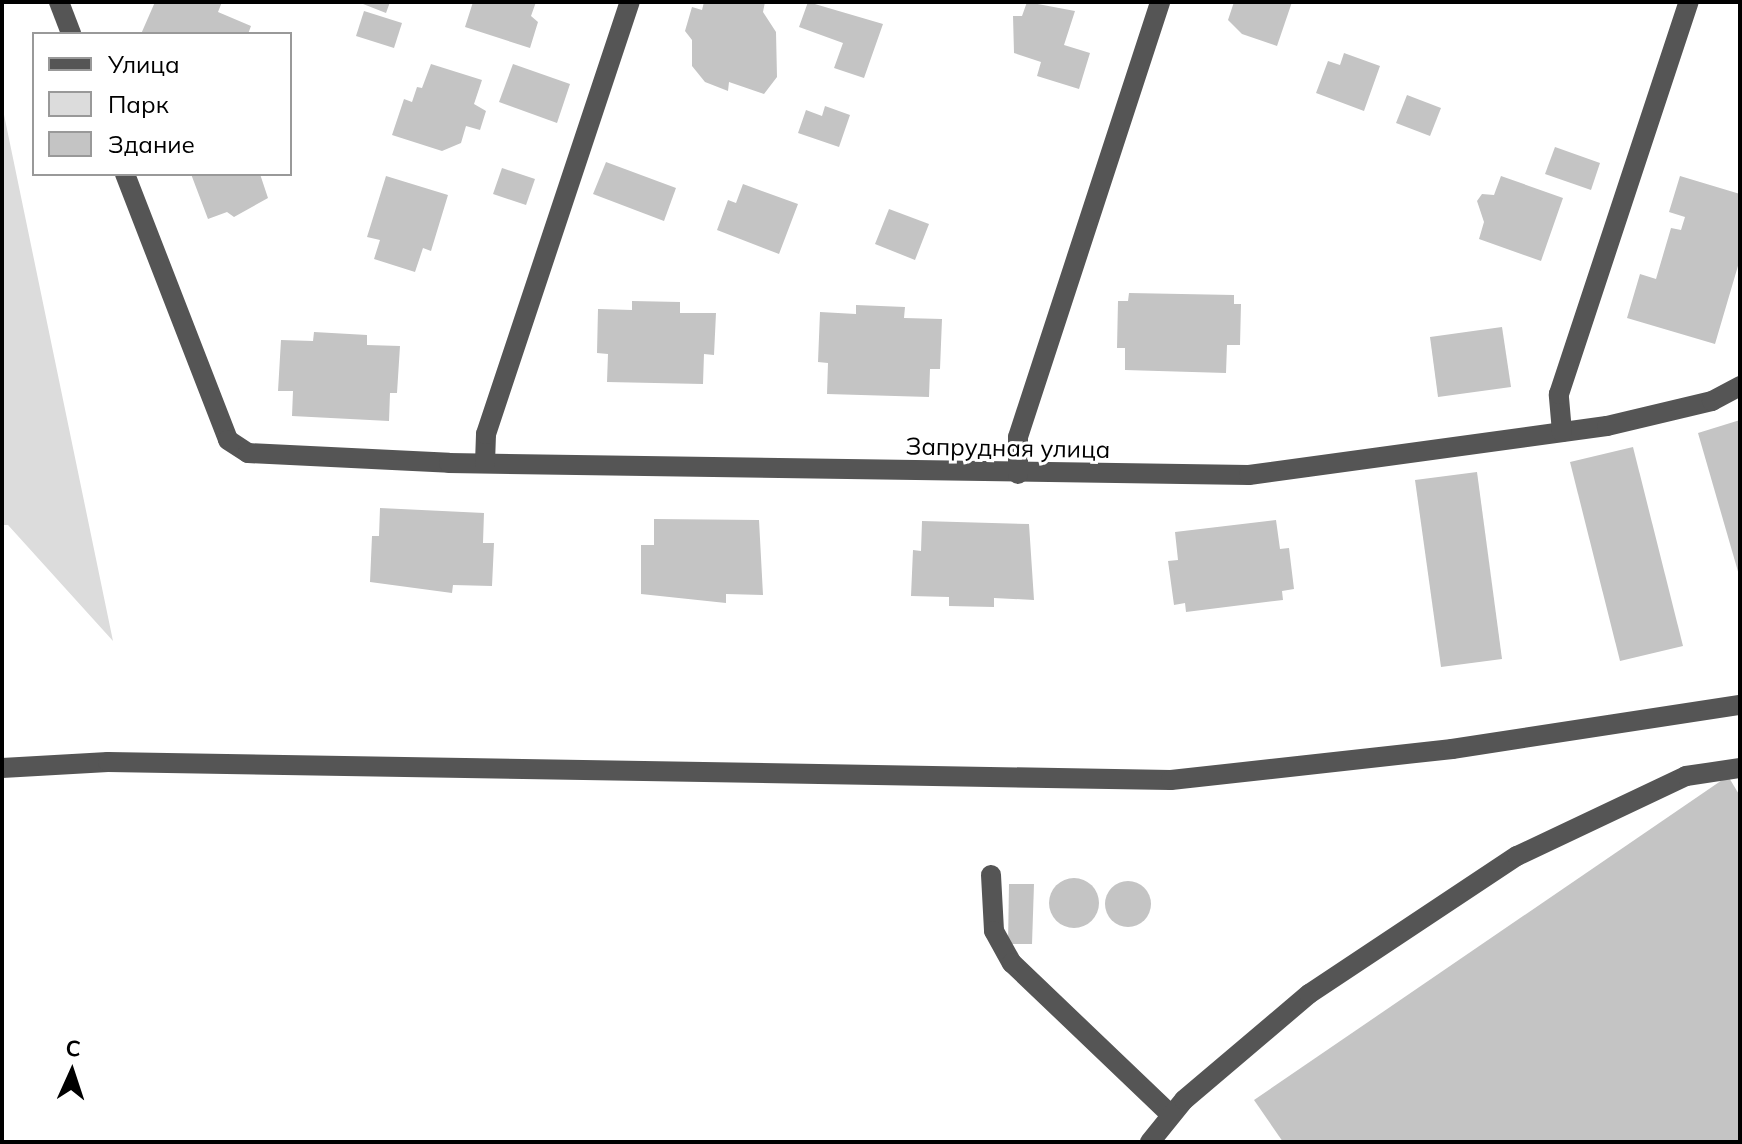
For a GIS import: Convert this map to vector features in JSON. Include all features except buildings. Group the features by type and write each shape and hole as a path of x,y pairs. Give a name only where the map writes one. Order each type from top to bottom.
{"street":[{"path":"59,2 70,32"},
{"path":"485,463 486,434 630,2"},
{"path":"1018,474 1018,437 1160,2"},
{"path":"1562,432 1559,394 1689,2"},
{"name":"Запрудная улица","path":"126,176 228,440 248,453 485,463 1018,474 1249,475 1562,432 1712,401 1740,386"},
{"path":"2,768 108,762 1171,780 1452,749 1740,705"},
{"path":"1150,1142 1171,1115 1309,994 1517,856 1686,776 1740,768"},
{"path":"991,875 994,931 1012,963 1171,1115"}],"green space":[{"path":"2,105 113,641 8,525 2,525"}]}
